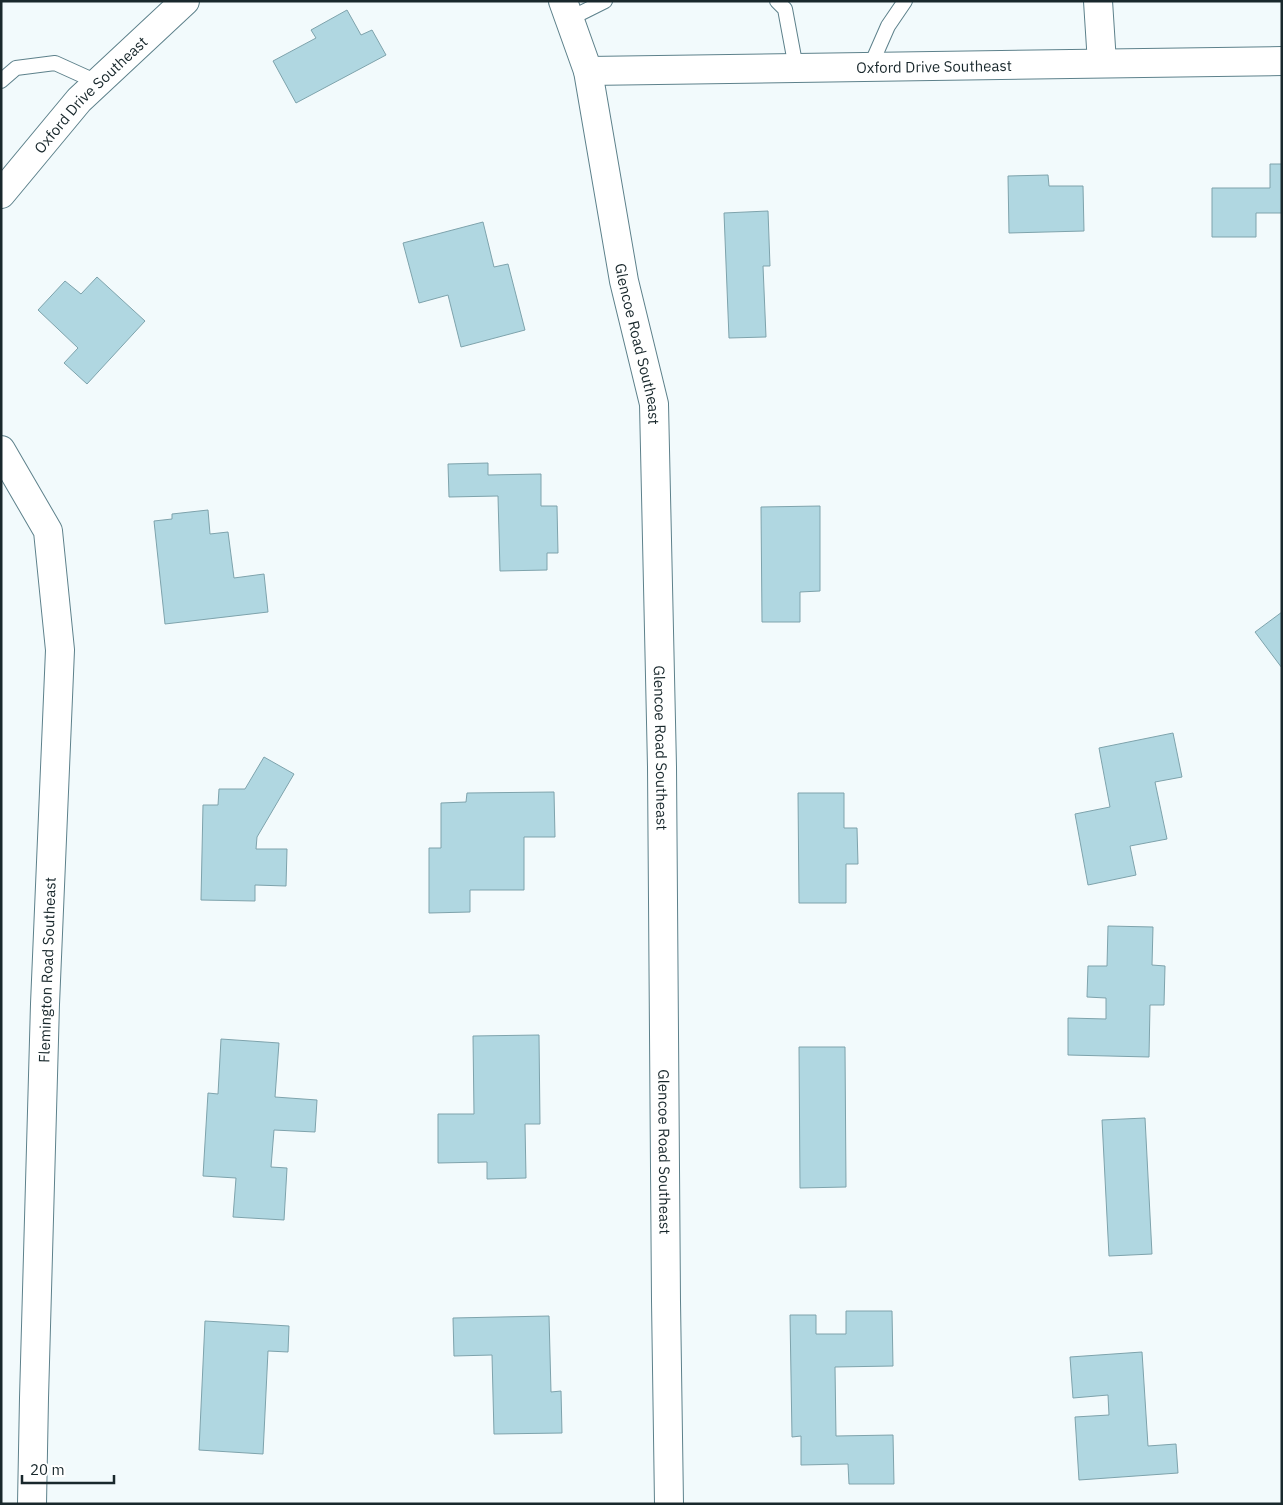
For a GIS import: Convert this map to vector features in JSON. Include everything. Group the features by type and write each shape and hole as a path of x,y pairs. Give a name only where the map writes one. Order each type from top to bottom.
{"street":[{"name":"Oxford Drive Southeast","path":"1,194 78,100 185,1"},
{"path":"1098,1 1102,63"},
{"name":"Glencoe Road Southeast","path":"566,10 588,71 624,280 654,404 662,767 669,1504"},
{"name":"Oxford Drive Southeast","path":"588,71 1282,61"},
{"name":"Flemington Road Southeast","path":"1,450 48,531 60,650 45,1013 32,1504"}],"lane":[{"path":"566,10 605,1"},
{"path":"777,1 785,9 796,68"},
{"path":"870,67 888,26 905,1"},
{"path":"1,80 16,68 55,63 97,82"}],"building":[{"path":"347,10 361,35 372,30 386,55 296,103 273,61 316,38 311,30"},
{"path":"1270,164 1282,164 1282,213 1256,213 1256,237 1212,237 1212,188 1270,188"},
{"path":"1048,175 1049,186 1083,186 1084,231 1009,233 1008,176"},
{"path":"768,211 770,266 763,266 766,337 729,338 724,213"},
{"path":"483,222 494,267 508,264 525,330 461,347 448,295 419,303 403,243"},
{"path":"97,277 145,321 87,384 64,363 78,348 38,310 65,281 81,294"},
{"path":"488,463 488,475 541,474 541,506 557,506 558,553 547,553 547,570 500,571 498,496 449,497 448,464"},
{"path":"820,506 820,591 800,592 800,622 762,622 761,507"},
{"path":"208,510 210,534 228,532 234,578 264,574 268,612 165,624 154,521 172,519 172,514"},
{"path":"1282,612 1282,668 1255,632"},
{"path":"1173,733 1182,777 1155,782 1167,839 1130,846 1136,875 1088,885 1075,814 1110,807 1099,748"},
{"path":"264,757 294,774 257,837 256,849 287,849 286,886 255,885 255,901 201,900 203,805 218,805 219,789 245,789"},
{"path":"554,792 555,837 524,837 524,890 470,890 470,912 429,913 429,848 441,848 441,803 466,802 467,793"},
{"path":"798,793 844,793 844,828 857,828 858,864 846,864 846,903 799,903"},
{"path":"1108,926 1153,927 1152,965 1165,966 1164,1005 1150,1005 1149,1057 1068,1055 1068,1018 1106,1019 1106,998 1087,997 1088,966 1107,966"},
{"path":"539,1035 540,1124 525,1124 526,1178 487,1179 487,1162 438,1163 438,1114 474,1114 473,1036"},
{"path":"221,1039 279,1043 275,1097 317,1100 315,1132 274,1130 271,1167 287,1168 284,1220 233,1217 236,1178 203,1176 208,1093 218,1094"},
{"path":"799,1047 845,1047 846,1187 800,1188"},
{"path":"1145,1118 1152,1254 1109,1256 1102,1120"},
{"path":"846,1311 892,1311 893,1366 835,1367 836,1436 893,1435 894,1484 849,1484 848,1464 801,1465 801,1436 792,1437 790,1315 816,1315 816,1334 846,1334"},
{"path":"549,1316 551,1392 561,1391 562,1433 494,1434 492,1355 454,1356 453,1318"},
{"path":"205,1321 289,1326 288,1352 268,1351 263,1454 199,1450"},
{"path":"1142,1352 1148,1446 1176,1444 1178,1473 1079,1480 1075,1417 1109,1415 1108,1395 1073,1398 1070,1357"}]}
